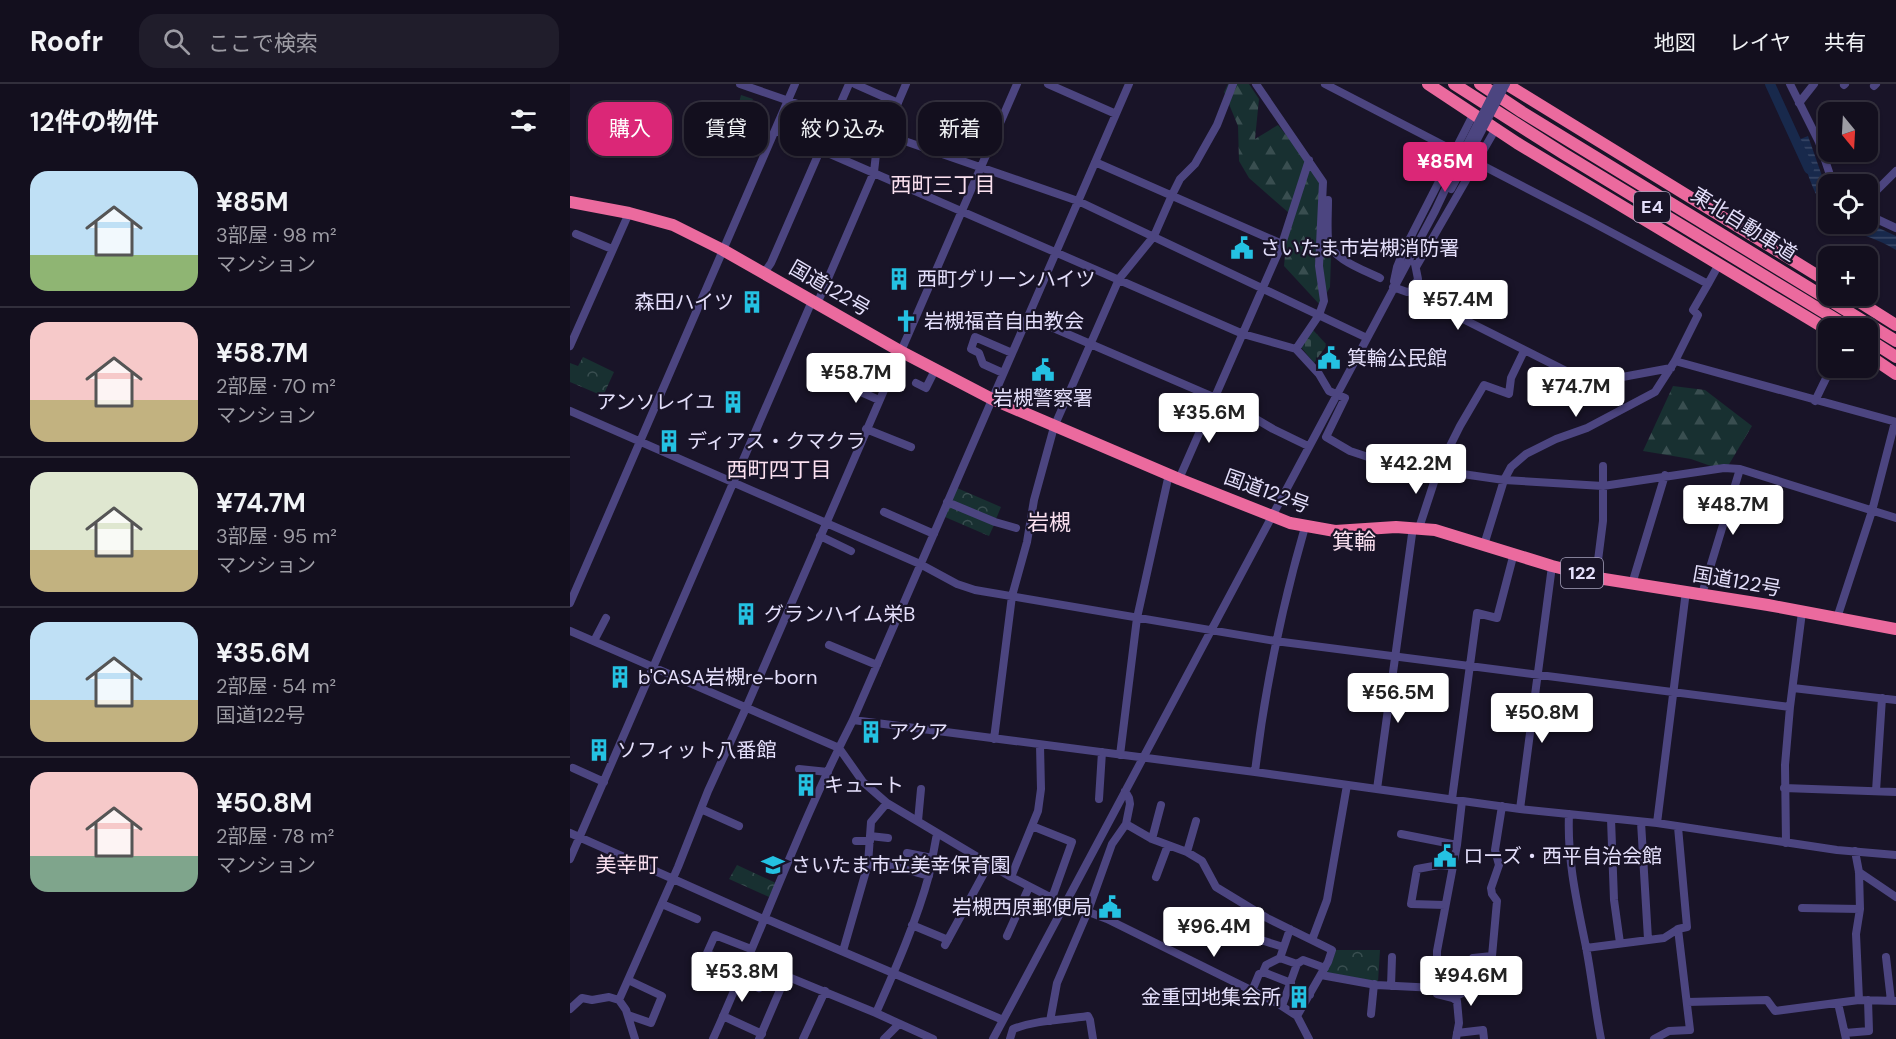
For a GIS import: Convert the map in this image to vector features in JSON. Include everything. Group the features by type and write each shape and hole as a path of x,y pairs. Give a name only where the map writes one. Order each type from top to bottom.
{"highway":[{"path":"1428,84 1495,130 1818,324"},
{"name":"東北自動車道","path":"1454,84 1564,154 1834,318"},
{"name":"東北自動車道","path":"1479,84 1896,341"},
{"path":"1506,84 1522,89 1818,276"},
{"name":"国道122号","path":"570,202 629,213 673,225 723,250 900,351 992,399 1054,427 1272,516 1305,527 1335,531 1381,527 1435,530 1552,566 1632,584 1686,591 1896,629"},
{"path":"1866,306 1896,325"},
{"path":"1878,345 1896,357"},
{"path":"1878,362 1896,374"}],"street":[{"path":"741,84 794,102"},
{"path":"570,603 795,84"},
{"path":"841,102 849,84"},
{"path":"855,84 896,102"},
{"path":"898,102 906,84"},
{"path":"635,1039 620,1000 627,981 1017,84"},
{"path":"1048,84 1116,114"},
{"path":"713,1039 1128,84"},
{"path":"994,739 1012,596 1027,542 1034,500 1054,427 1119,279 1154,236 1180,179 1195,164 1217,125 1233,84"},
{"path":"1256,84 1328,189 1328,240 1331,249 1338,256 1380,278"},
{"path":"1325,84 1460,157 1477,163 1708,284"},
{"path":"1460,157 1498,84"},
{"path":"1393,287 1397,267 1404,250 1506,84"},
{"path":"1790,84 1819,142 1830,174"},
{"path":"1799,104 1814,84"},
{"path":"993,1039 1393,287 1435,211 1450,190 1473,115"},
{"path":"775,130 780,132"},
{"path":"1416,267 1495,130"},
{"path":"906,141 1078,201 1367,338"},
{"path":"764,273 771,263 818,156"},
{"path":"839,156 1243,334 1296,350 1319,374 1329,391 1345,398 1326,437 1350,451 1386,463 1504,480 1603,486 1724,468 1740,469 1896,518"},
{"path":"570,859 733,482 874,172 876,156"},
{"path":"1120,755 1137,618 1174,476 1215,399 1282,244 1309,160"},
{"path":"1095,162 1282,244"},
{"path":"1878,189 1896,171"},
{"path":"1296,350 1319,315 1324,301 1319,266 1323,182"},
{"path":"570,346 629,213"},
{"path":"1878,220 1896,228"},
{"path":"576,234 612,249"},
{"path":"1393,287 1407,292 1412,291 1416,285 1418,279 1416,267 1410,256"},
{"path":"1484,545 1504,480 1511,467 1526,454 1587,428 1655,392 1673,365 1698,315 1694,310 1719,264"},
{"path":"1412,291 1425,304 1459,317 1590,383 1673,365 1896,422 1872,511 1837,618"},
{"path":"1028,317 1234,406 1308,446"},
{"path":"1003,373 983,364 979,353 971,349 975,337 1012,353"},
{"path":"1377,789 1416,528 1438,470 1484,385 1509,394 1511,378 1524,351"},
{"path":"916,383 926,388 935,370"},
{"path":"1815,401 1826,378"},
{"path":"843,384 879,400"},
{"path":"570,411 975,590 1275,641 1790,707"},
{"path":"866,429 910,447"},
{"path":"1596,576 1603,521 1603,466"},
{"path":"1702,594 1740,469"},
{"path":"1632,584 1665,476"},
{"path":"947,502 1016,528"},
{"path":"884,512 934,534"},
{"path":"1255,772 1263,707 1275,641 1305,527"},
{"path":"820,536 851,551"},
{"path":"1452,799 1477,613 1497,618 1514,553"},
{"path":"1520,809 1552,566"},
{"path":"1657,824 1686,591"},
{"path":"1786,843 1784,788 1790,707 1802,612"},
{"path":"594,641 606,618"},
{"path":"570,631 839,748 863,783 887,803 937,834 1029,887 1088,911 1282,1006 1297,1016 1309,1039"},
{"path":"829,645 877,665"},
{"path":"1792,688 1896,700"},
{"path":"1876,791 1882,698"},
{"path":"853,720 1520,809 1678,826 1786,843 1894,855 1896,865"},
{"path":"1011,878 1038,811 1041,789 1040,745"},
{"path":"1099,799 1102,752"},
{"path":"573,768 604,782"},
{"path":"799,769 828,772"},
{"path":"1312,940 1327,900 1347,785"},
{"path":"1784,788 1896,792"},
{"path":"918,821 921,789"},
{"path":"1050,1021 1057,983 1088,911 1112,844 1126,824 1130,804 1125,791"},
{"path":"1462,801 1457,845 1437,951 1436,988 1437,994 1453,998 1457,1002 1459,1023 1456,1036 1483,1030 1484,1039"},
{"path":"843,951 867,864 871,822 887,803"},
{"path":"1152,839 1161,805"},
{"path":"1453,998 1466,991 1473,958 1492,956 1497,901 1491,888 1499,865 1495,850 1502,806"},
{"path":"701,809 739,826"},
{"path":"1569,814 1568,840 1575,896 1586,948 1600,1039"},
{"path":"1611,819 1614,900 1620,943"},
{"path":"1187,852 1196,821"},
{"path":"1641,822 1648,939"},
{"path":"1126,824 1152,839 1187,852 1202,861 1216,887 1267,918 1332,950 1323,971 1297,1016"},
{"path":"1032,826 1072,842 1052,898"},
{"path":"1586,948 1664,938 1678,929 1687,927 1678,826"},
{"path":"570,833 894,973 1013,1029 1088,1016 1093,1039"},
{"path":"876,1013 894,973 929,876 937,834"},
{"path":"1401,834 1457,845"},
{"path":"856,841 888,838"},
{"path":"1156,878 1168,845"},
{"path":"1838,1003 1846,1036 1869,1031 1856,934 1860,909 1859,872 1855,850"},
{"path":"906,853 932,858"},
{"path":"867,864 889,865 929,876"},
{"path":"912,924 946,943 989,864"},
{"path":"1445,905 1411,904 1417,869 1439,865 1452,866"},
{"path":"1859,872 1896,897"},
{"path":"1007,936 1029,887"},
{"path":"662,904 697,919"},
{"path":"1802,908 1860,909"},
{"path":"1280,958 1290,929"},
{"path":"1654,1039 1670,1032 1690,1029 1678,929"},
{"path":"759,988 707,953 715,935 750,953 786,976 933,1039"},
{"path":"1258,939 1283,947"},
{"path":"1391,986 1392,957"},
{"path":"1687,1002 1767,1000 1775,1011 1864,1000 1893,1001 1886,957"},
{"path":"1252,992 1259,974 1263,972 1266,965 1280,958 1298,964"},
{"path":"1282,1006 1298,964 1304,960 1323,971 1374,984 1436,988"},
{"path":"698,964 740,977"},
{"path":"1263,972 1310,995"},
{"path":"723,1016 761,1037 786,976"},
{"path":"627,981 662,996 651,1023 628,1016"},
{"path":"1371,1014 1374,984"},
{"path":"803,1039 825,991"},
{"path":"570,996 592,1000 609,997 620,1000"},
{"path":"570,1009 582,999"},
{"path":"884,1039 899,1024"},
{"path":"1010,1039 1013,1029"}],"green space":[{"path":"1228,84 1249,84 1259,99 1255,139 1278,125 1325,190 1331,258 1330,287 1320,305 1284,266 1289,213 1249,178 1239,161 1238,126 1224,92"},
{"path":"741,95 753,99 752,102 739,102"},
{"path":"1313,330 1327,345 1314,363 1301,347"},
{"path":"583,357 614,372 603,396 570,382 570,363 578,366"},
{"path":"1673,386 1705,390 1752,426 1725,471 1691,459 1643,451"},
{"path":"957,488 1001,507 996,519 951,501"},
{"path":"949,506 994,525 989,536 945,517"},
{"path":"737,865 776,883 769,897 729,879"},
{"path":"1334,950 1380,950 1378,982 1328,973 1326,970"}],"water":[{"path":"1808,136 1821,174 1818,174 1818,198 1806,168 1798,140"},
{"path":"1878,228 1896,236 1896,250 1862,234 1878,234"}],"waterway":[{"path":"1770,84 1809,169"}],"place":[{"name":"さいたま市岩槻消防署","path":"1242,248"},
{"name":"西町グリーンハイツ","path":"899,279"},
{"name":"森田ハイツ","path":"752,302"},
{"name":"岩槻福音自由教会","path":"906,321"},
{"name":"箕輪公民館","path":"1329,358"},
{"name":"岩槻警察署","path":"1043,370"},
{"name":"アンソレイユ","path":"733,402"},
{"name":"ディアス・クマクラ","path":"669,441"},
{"name":"グランハイム栄B","path":"746,614"},
{"name":"b'CASA岩槻re-born","path":"620,677"},
{"name":"アクア","path":"871,732"},
{"name":"ソフィット八番館","path":"599,750"},
{"name":"キュート","path":"806,785"},
{"name":"ローズ・西平自治会館","path":"1445,856"},
{"name":"さいたま市立美幸保育園","path":"773,865"},
{"name":"岩槻西原郵便局","path":"1110,907"},
{"name":"金重団地集会所","path":"1299,997"}],"district":[{"name":"西町三丁目","path":"943,185"},
{"name":"西町四丁目","path":"779,470"},
{"name":"岩槻","path":"1049,522"},
{"name":"箕輪","path":"1354,541"},
{"name":"美幸町","path":"627,865"}]}
